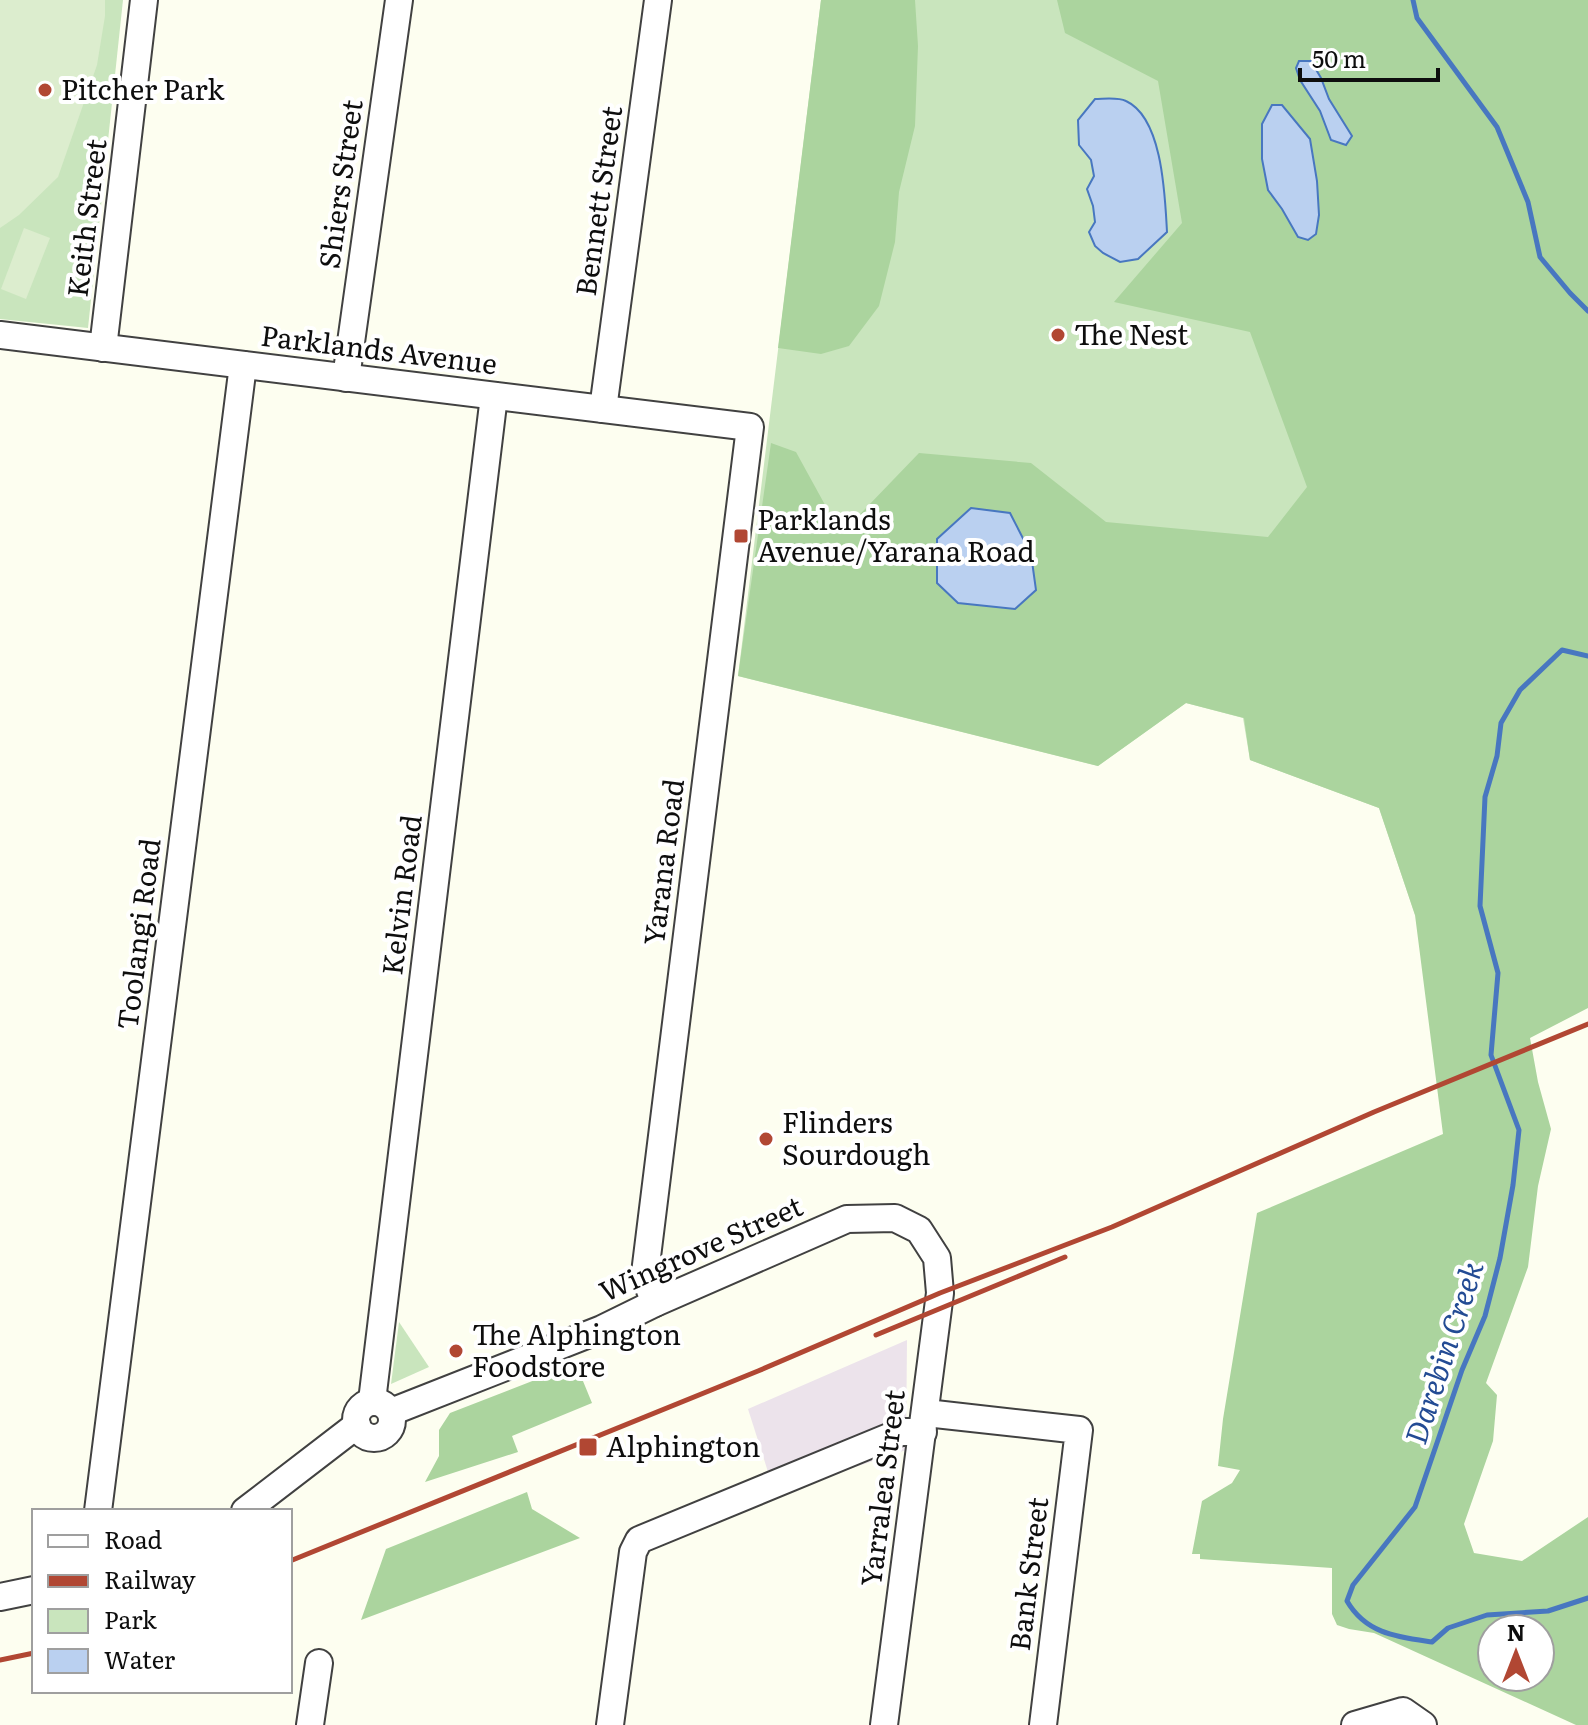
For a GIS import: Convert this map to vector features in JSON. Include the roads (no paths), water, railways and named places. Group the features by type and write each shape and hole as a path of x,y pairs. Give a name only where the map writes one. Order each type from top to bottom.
{"street":[{"name":"Keith Street","path":"103,348 144,0"},
{"name":"Shiers Street","path":"346,378 399,0"},
{"name":"Bennett Street","path":"603,409 658,0"},
{"name":"Parklands Avenue","path":"0,335 750,427"},
{"name":"Toolangi Road","path":"98,1509 243,365"},
{"name":"Kelvin Road","path":"381,1407 494,396"},
{"name":"Yarana Road","path":"655,1303 645,1273 750,427"},
{"name":"Wingrove Street","path":"381,1407 602,1329 847,1219 895,1218 903,1221 919,1230 937,1258"},
{"name":"Yarralea Street","path":"884,1725 940,1293 937,1258"},
{"path":"248,1509 357,1425 364,1435 381,1436 389,1429 392,1418 381,1407"},
{"path":"610,1725 633,1552 639,1540 924,1423"},
{"name":"Bank Street","path":"924,1423 1079,1430 1043,1725"},
{"path":"0,1597 32,1590"},
{"path":"310,1725 319,1663"},
{"path":"1355,1725 1403,1711 1423,1725"}],"water":[{"path":"1299,61 1311,61 1321,78 1329,99 1352,136 1346,145 1331,140 1320,111 1300,80 1296,68"},
{"path":"1095,99 1126,101 1138,110 1155,141 1163,180 1167,232 1138,259 1120,262 1103,253 1095,246 1089,232 1095,222 1087,189 1094,176 1091,160 1079,145 1078,120"},
{"path":"1272,105 1282,105 1310,139 1319,215 1316,234 1308,240 1298,237 1268,190 1262,159 1262,124"},
{"path":"971,508 1010,513 1031,554 1036,590 1015,609 958,603 937,583 937,539"}],"waterway":[{"name":"Darebin Creek","path":"1413,0 1417,18 1497,127 1528,202 1540,257 1588,311"},
{"name":"Darebin Creek","path":"1588,656 1562,650 1520,690 1501,723 1497,756 1485,797 1480,906 1498,973 1491,1055 1519,1130 1513,1185 1500,1258 1485,1316 1462,1370 1415,1507 1353,1585 1347,1601 1373,1627 1395,1636 1432,1642 1448,1628 1487,1615 1548,1611 1588,1598"}],"railway":[{"path":"292,1560 758,1371 940,1293 1112,1227 1374,1112 1588,1024"},
{"path":"876,1335 1065,1257"},
{"path":"0,1660 32,1653"}],"place":[{"name":"Pitcher Park","path":"45,90"},
{"name":"The Nest","path":"1058,335"},
{"name":"Parklands Avenue/Yarana Road","path":"741,536"},
{"name":"Flinders Sourdough","path":"766,1139"},
{"name":"The Alphington Foodstore","path":"456,1351"},
{"name":"Alphington","path":"588,1447"}]}
